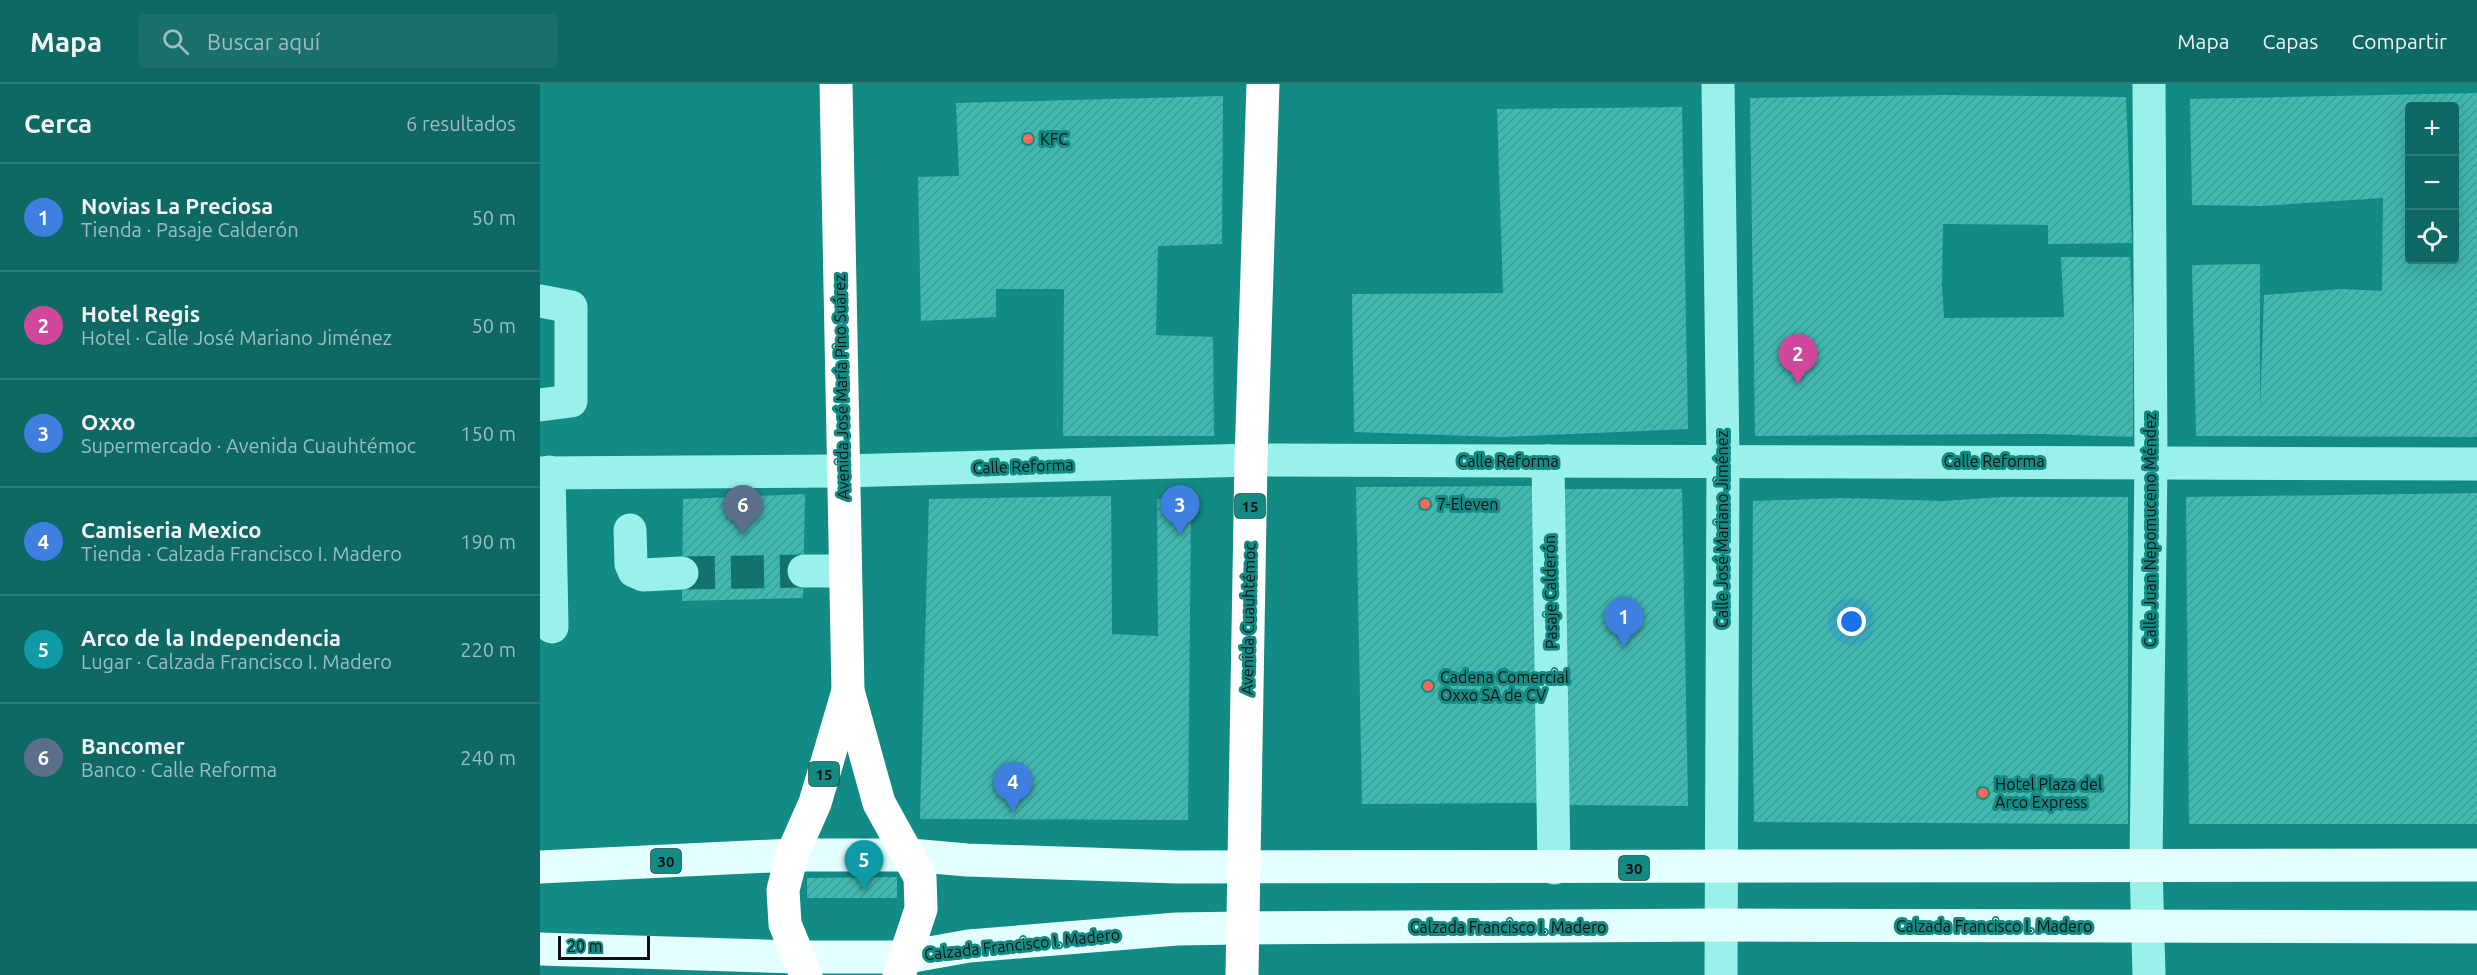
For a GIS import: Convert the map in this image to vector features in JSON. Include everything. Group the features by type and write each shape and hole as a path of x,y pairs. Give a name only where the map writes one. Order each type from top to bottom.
{"highway":[{"name":"Avenida José María Pino Suárez","path":"836,84 848,691 879,803 910,855 920,877 921,909 903,966"},
{"name":"Avenida Cuauhtémoc","path":"1242,975 1251,460 1263,84"},
{"name":"Avenida José María Pino Suárez","path":"802,966 785,924 783,890 792,855 815,803 848,691"}],"main road":[{"name":"30","path":"540,867 792,855 910,855 990,861 1243,867 2477,865"},
{"name":"Calzada Francisco I. Madero","path":"540,949 802,966 903,966 980,945 1177,928 1721,925 2477,927"}],"street":[{"name":"Calle José Mariano Jiménez","path":"1718,84 1723,461 1721,975"},
{"name":"Calle Juan Nepomuceno Méndez","path":"2149,84 2151,461 2146,864 2149,975"},
{"path":"540,301 571,307 571,318 570,401 540,405"},
{"name":"Calle Reforma","path":"545,472 842,471 1251,460 2151,461 2477,464"},
{"name":"Pasaje Calderón","path":"1548,461 1554,867"},
{"path":"545,472 552,627"},
{"path":"630,530 631,564 634,571 643,575 682,573"},
{"path":"804,571 844,571"}],"building":[{"path":"2477,93 2477,437 2196,436 2192,265 2260,264 2260,411 2264,295 2342,289 2382,291 2383,198 2261,206 2192,205 2190,99"},
{"path":"1944,95 2126,97 2132,243 2048,244 2048,225 1943,224 1942,286 1944,318 2064,317 2061,257 2130,257 2133,320 2133,437 2043,434 1755,436 1750,98"},
{"path":"1223,96 1222,244 1158,246 1156,335 1213,337 1214,436 1063,436 1064,289 996,289 996,317 921,321 918,177 959,176 956,103"},
{"path":"1682,107 1688,429 1502,437 1354,432 1352,294 1503,293 1497,109"},
{"path":"1535,486 1539,803 1362,804 1356,487"},
{"path":"1561,489 1682,489 1688,806 1567,805"},
{"path":"2477,493 2477,824 2189,824 2186,497"},
{"path":"805,494 803,598 682,601 683,499"},
{"path":"1111,496 1112,634 1158,636 1157,499 1186,498 1191,510 1188,820 920,819 929,499"},
{"path":"2001,497 2128,497 2128,824 1754,822 1753,501 1843,498 1944,501"},
{"path":"897,877 897,898 807,898 807,878"}],"tunnel":[{"path":"682,573 804,571"}],"place":[{"name":"KFC","path":"1028,139"},
{"name":"Hotel Regis","path":"1798,384"},
{"name":"7-Eleven","path":"1425,504"},
{"name":"Bancomer","path":"743,535"},
{"name":"Oxxo","path":"1180,535"},
{"name":"Novias La Preciosa","path":"1624,647"},
{"name":"Cadena Comercial Oxxo SA de CV","path":"1428,686"},
{"name":"Hotel Plaza del Arco Express","path":"1983,793"},
{"name":"Camiseria Mexico","path":"1013,812"},
{"name":"Arco de la Independencia","path":"864,890"}]}
